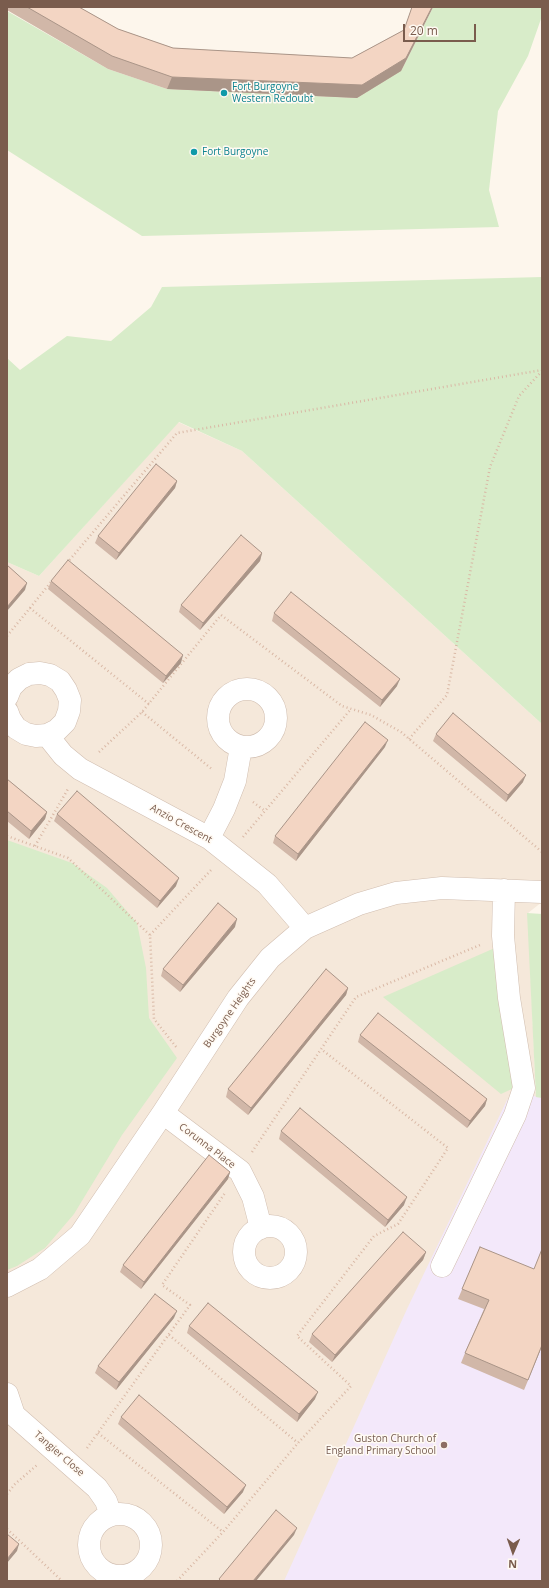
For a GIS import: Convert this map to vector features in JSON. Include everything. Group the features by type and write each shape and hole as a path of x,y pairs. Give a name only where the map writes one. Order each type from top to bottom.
{"street":[{"path":"7,697 11,687 19,679 29,674 40,673 50,675 60,681 70,700 69,711 65,722 57,730 47,735 36,736 26,734 16,728 10,719 7,710"},
{"name":"Anzio Crescent","path":"47,735 63,755 80,769 209,838 267,884 305,928"},
{"path":"209,838 224,809 235,781 241,747"},
{"name":"Burgoyne Heights","path":"7,1286 40,1269 80,1235 163,1113 238,998 270,958 305,928 359,904 396,893 442,888 542,892"},
{"path":"442,1266 515,1115 524,1088 510,998 503,936 504,890"},
{"name":"Corunna Place","path":"163,1113 240,1171 253,1197 261,1228"},
{"name":"Tangier Close","path":"7,1394 11,1419 53,1450 97,1488 106,1501 111,1515"}],"path":[{"path":"65,566 177,433 542,371"},
{"path":"409,739 447,695 490,467 519,396 542,371"},
{"path":"7,636 55,578"},
{"path":"30,608 149,704"},
{"path":"35,846 80,769 142,712 221,615 342,706 371,715 401,732 542,852"},
{"path":"150,934 228,853 351,709"},
{"path":"142,712 265,811"},
{"path":"7,836 68,858 150,934 154,1019 193,1067"},
{"path":"73,1467 190,1305 162,1285 356,997 503,936"},
{"path":"177,1581 223,1532 298,1443 351,1386 297,1336 374,1236 398,1224 448,1148 321,1049"},
{"path":"169,1335 298,1443"},
{"path":"98,1433 223,1532"},
{"path":"7,1494 15,1484 53,1450"},
{"path":"7,1529 62,1581"}],"shaded area":[{"path":"178,422 242,451 542,724 542,902 528,913 536,1097 542,1098 542,1581 7,1581 7,562 39,576"},
{"name":"Guston Church of England Primary School","path":"524,1088 536,1097 542,1098 542,1581 284,1581 407,1309 507,1100"}],"green space":[{"path":"433,7 542,7 542,16 528,56 498,111 489,190 499,227 142,236 7,150 7,11 108,69 167,89 357,98 402,69"},
{"path":"542,277 542,724 242,451 179,422 39,576 7,562 7,358 20,370 67,336 111,341 151,307 162,287"},
{"path":"7,840 72,863 107,888 137,923 146,968 149,1018 177,1058 122,1135 74,1214 45,1248 17,1266 7,1270"},
{"path":"527,913 542,914 542,1098 536,1097"},
{"path":"497,947 514,1088 501,1094 383,997"}],"building":[{"path":"27,7 79,7 118,29 173,48 352,58 404,30 412,7 432,7 406,58 362,85 172,77 112,56"},
{"path":"156,464 177,481 119,553 98,536"},
{"path":"241,535 262,553 203,623 181,605"},
{"path":"68,560 183,655 166,676 51,581"},
{"path":"7,565 27,583 7,607"},
{"path":"291,592 400,679 382,700 274,613"},
{"path":"453,713 526,775 508,795 436,734"},
{"path":"365,722 388,740 298,854 275,836"},
{"path":"7,779 47,812 31,831 7,811"},
{"path":"77,791 179,878 160,901 57,814"},
{"path":"218,903 237,919 183,985 163,969"},
{"path":"326,969 348,988 251,1108 228,1089"},
{"path":"378,1013 487,1099 470,1121 360,1035"},
{"path":"300,1108 407,1197 388,1220 281,1131"},
{"path":"209,1155 230,1172 144,1282 123,1265"},
{"path":"403,1232 426,1252 335,1355 312,1334"},
{"path":"480,1247 534,1269 542,1249 542,1345 528,1380 465,1353 489,1300 462,1289"},
{"path":"155,1294 177,1311 119,1382 98,1366"},
{"path":"208,1303 318,1392 299,1414 189,1326"},
{"path":"139,1395 246,1485 227,1507 121,1417"},
{"path":"276,1510 297,1528 253,1581 221,1581 219,1579"},
{"path":"7,1534 19,1544 7,1559"}],"place":[{"name":"Fort Burgoyne Western Redoubt","path":"224,93"},
{"name":"Fort Burgoyne","path":"194,152"},
{"name":"Guston Church of England Primary School","path":"444,1445"}]}
